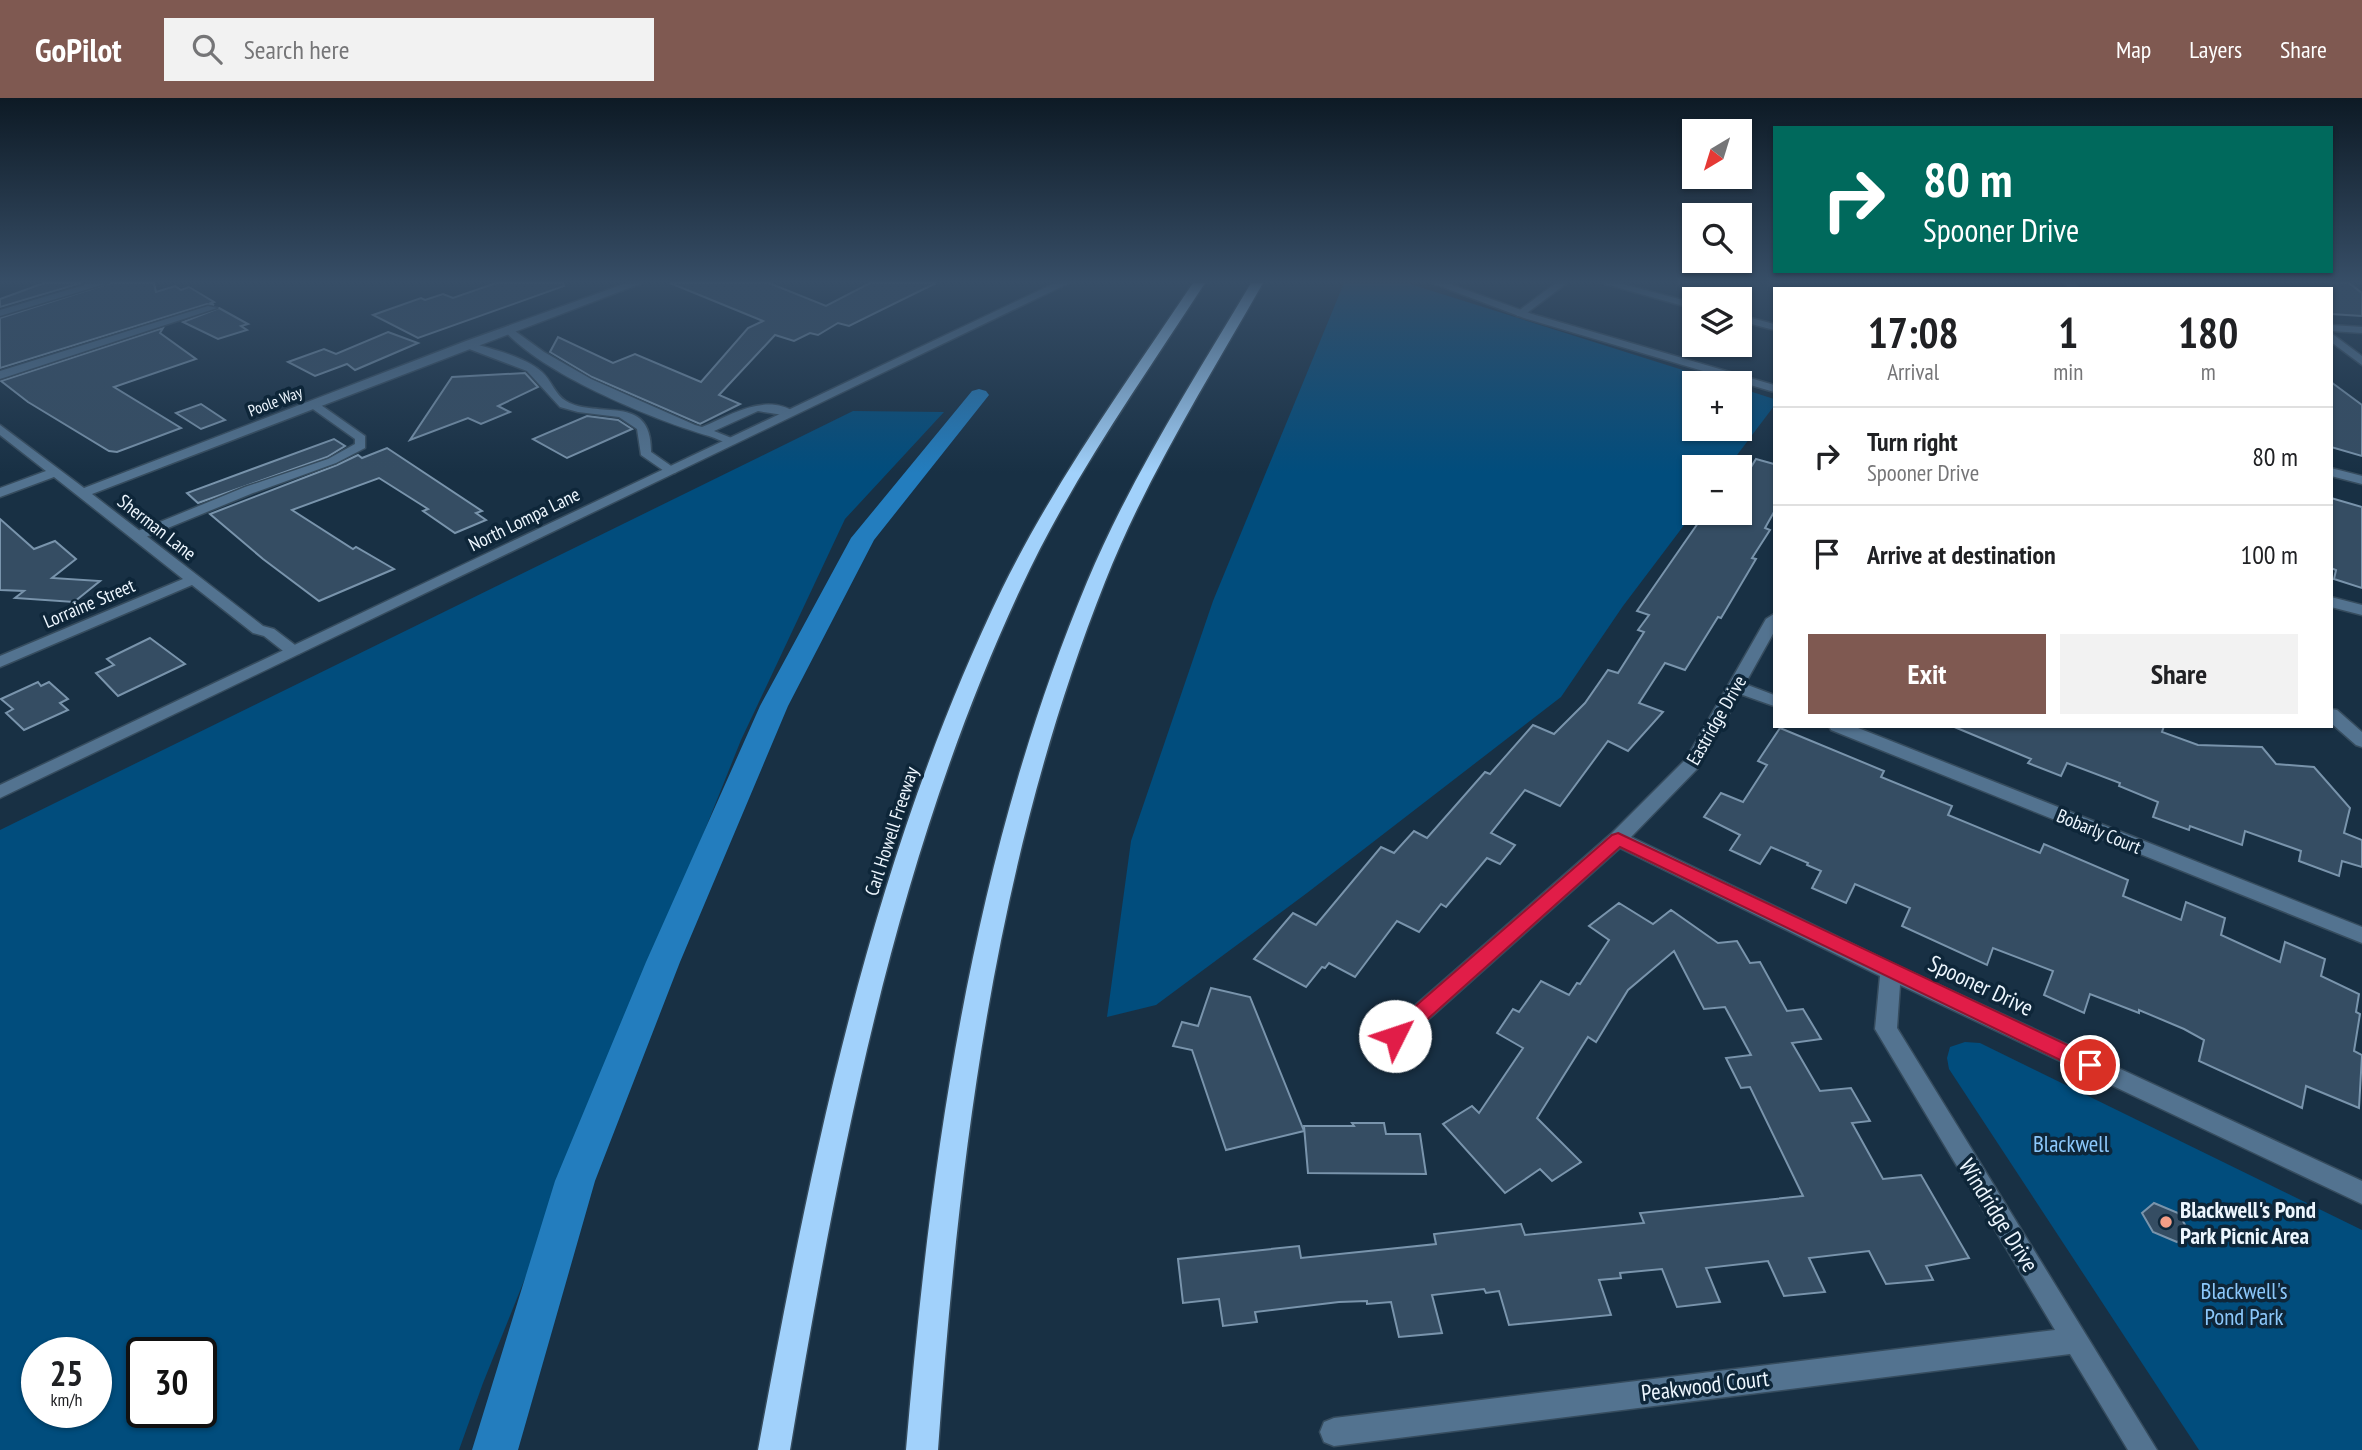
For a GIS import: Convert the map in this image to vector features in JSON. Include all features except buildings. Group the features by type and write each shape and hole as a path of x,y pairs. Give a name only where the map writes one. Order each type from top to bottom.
{"highway":[{"name":"Carl Howell Freeway","path":"774,1450 813,1236 843,1094 889,914 932,784 992,632 1039,535 1159,346"},
{"path":"922,1450 942,1235 957,1122 991,927 1027,780 1072,643 1113,543 1222,346"}],"street":[{"path":"0,375 93,346"},
{"name":"Poole Way","path":"82,493 465,346"},
{"name":"North Lompa Lane","path":"0,792 931,346"},
{"path":"1631,346 1773,387"},
{"path":"2343,346 2362,362"},
{"name":"Sherman Lane","path":"0,429 192,580 258,630 269,632 293,651"},
{"path":"0,493 56,472"},
{"path":"2333,473 2362,480"},
{"name":"Lorraine Street","path":"0,662 192,580"},
{"path":"2333,603 2362,610"},
{"name":"Eastridge Drive","path":"1395,1036 1618,839 1693,763 1773,621"},
{"path":"1735,686 1773,701"},
{"path":"2333,715 2362,741"},
{"name":"Bobarly Court","path":"1842,728 2362,935"},
{"name":"Spooner Drive","path":"1618,839 1891,972 2362,1193"},
{"name":"Windridge Drive","path":"1891,972 1886,1029 1972,1173 2003,1216 2143,1450"},
{"name":"Peakwood Court","path":"1334,1432 2076,1341"}],"lane":[{"path":"471,346 536,372 547,383 552,396 570,407 626,416 640,424 645,432 645,453 671,470"},
{"path":"527,346 604,388 678,423 733,441"},
{"path":"137,536 249,490 332,461 361,446 361,438 314,405"},
{"path":"706,430 755,408 789,413"}],"green space":[{"path":"1318,346 1607,346 1686,371 1682,371 1682,441 1748,441 1737,455 1682,455 1682,525 1684,525 1623,606 1561,697 1307,893 1156,1005 1107,1017 1131,841 1213,601"},
{"path":"1752,392 1773,399 1773,407 1752,435"},
{"path":"853,411 944,412 845,519 741,740 483,1383 459,1450 0,1450 0,830"},
{"name":"Blackwell's Pond Park","path":"1965,1042 1980,1043 2362,1230 2362,1450 2199,1450 1949,1069 1947,1058 1950,1047"}],"waterway":[{"path":"495,1450 575,1181 663,962 774,706 863,538 979,395"}],"place":[{"name":"Blackwell's Pond Park Picnic Area","path":"2166,1222"}],"route":[{"path":"1395,1036 1618,839 2090,1065"}],"park label":[{"name":"Blackwell","path":"2071,1143"}]}
